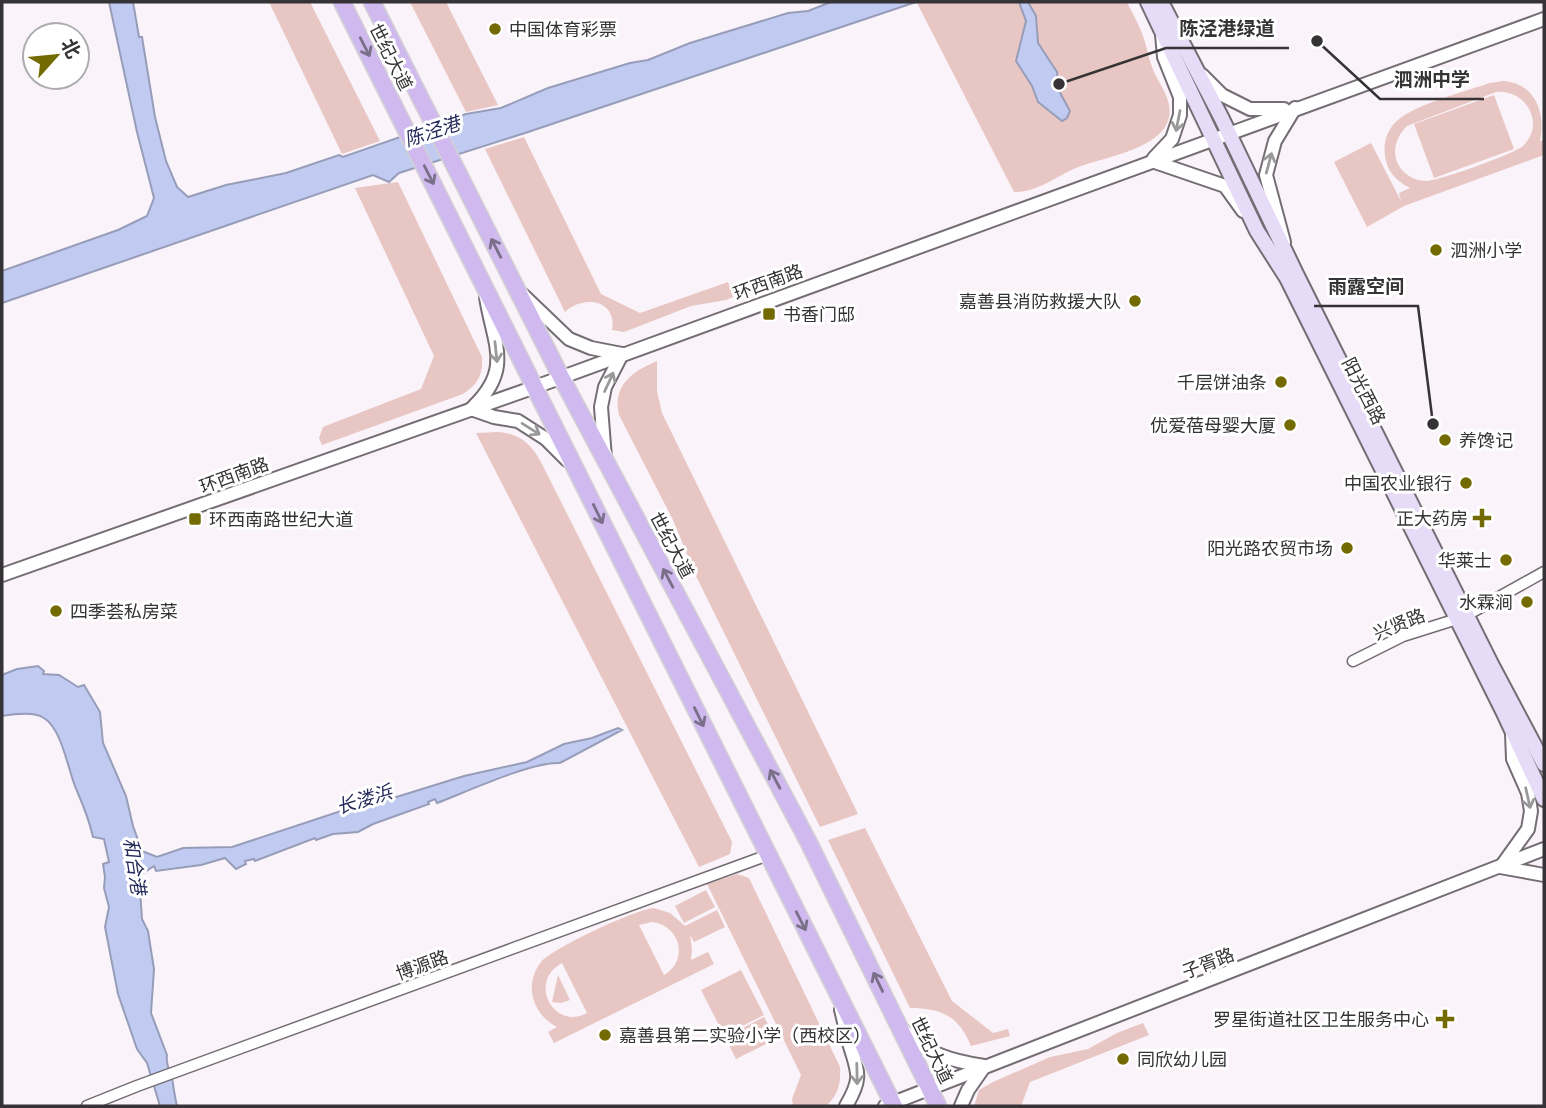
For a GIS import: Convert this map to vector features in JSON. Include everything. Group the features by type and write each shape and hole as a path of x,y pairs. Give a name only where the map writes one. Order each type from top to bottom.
{"main road":[{"name":"世纪大道","path":"342,2 837,993 890,1105"},
{"name":"世纪大道","path":"372,2 561,377 808,841 938,1106"},
{"name":"阳光西路","path":"1148,2 1257,231 1287,278 1462,617 1543,761"},
{"name":"阳光西路","path":"1161,2 1197,70 1462,617 1544,799"}],"street":[{"name":"环西南路","path":"2,575 535,387 1544,19"},
{"path":"1161,32 1164,57 1180,97 1180,115 1172,139 1152,160 1225,186 1257,231"},
{"path":"1197,70 1222,95 1250,109 1295,108"},
{"path":"1285,253 1281,227 1266,175 1275,141 1295,108"},
{"path":"485,288 499,358 487,394 471,409 518,421 546,439 578,473"},
{"path":"517,290 569,339 591,348 622,354 605,387 601,407 606,460"},
{"name":"兴贤路","path":"1353,661 1403,636 1462,617 1544,572"},
{"path":"1512,732 1513,759 1528,793 1531,811 1528,829 1500,867 1544,875"},
{"name":"子胥路","path":"890,1105 1544,849"},
{"name":"博源路","path":"87,1106 768,855"},
{"path":"837,993 849,1045 856,1061 857,1085 846,1106"},
{"path":"899,1026 927,1050 952,1060 984,1066 961,1106"}],"shaded area":[{"path":"269,2 310,2 380,141 342,154"},
{"path":"410,2 446,2 498,105 466,112"},
{"path":"1127,2 1168,101 1169,116 1165,128 1155,138 1127,152 1075,168 1041,186 1014,192 917,3"},
{"path":"1490,83 1514,83 1523,87 1536,101 1541,120 1540,141 1544,140 1544,155 1404,206 1367,227 1334,162 1371,143 1401,201 1399,193 1410,188 1400,182 1387,166 1386,140 1391,127 1416,109","holes":["1496,92 1507,93 1524,102 1532,118 1533,128 1523,146 1492,161 1434,180 1414,179 1399,166 1395,155 1396,145 1407,126"]},
{"path":"1494,95 1514,149 1434,178 1414,124"},
{"path":"524,137 601,294 640,313 728,282 733,297 691,306 624,332 612,330 610,312 598,303 581,303 565,312 485,149"},
{"path":"398,182 482,357 482,369 476,383 463,394 322,445 319,438 323,427 421,389 434,356 355,188"},
{"path":"657,361 657,391 662,413 858,814 820,827 696,576 673,520 619,415 619,395 626,380"},
{"path":"498,432 524,441 541,462 732,842 730,854 699,867 476,433"},
{"path":"865,828 952,1001 993,1033 1008,1029 1010,1036 971,1046 961,1027 948,1016 931,1010 910,1008 828,840"},
{"path":"737,874 749,878 840,1067 838,1089 826,1106 793,1106 792,1099 801,1075 707,884"},
{"path":"706,890 715,907 684,923 675,906"},
{"path":"654,908 670,913 685,926 717,910 725,927 694,942 690,935 691,960 708,952 714,964 554,1043 548,1032 557,1027 542,1015 533,999 533,980 541,962 577,939","holes":["652,922 670,930 678,944 677,961 664,975 639,925","562,963 587,1013 575,1017 564,1015 555,1010 549,1002 547,981 552,971"]},
{"path":"741,970 764,1015 724,1035 701,990"},
{"path":"558,975 570,1000 561,1003 552,1002"},
{"path":"764,1017 776,1039 736,1059 725,1037"},
{"path":"1143,1023 1149,1035 1030,1082 1021,1106 974,1106 979,1090 993,1082 1050,1057 1088,1049"}],"water":[{"name":"陈泾港","path":"109,2 133,2 166,161 177,187 188,197 226,185 286,173 339,155 343,157 466,114 501,108 548,88 648,60 690,43 788,13 808,11 831,2 916,2 399,173 389,182 373,175 2,303 2,271 118,230 147,216 154,198"},
{"path":"1019,2 1028,2 1036,16 1038,43 1057,72 1058,89 1070,111 1062,121 1038,102 1032,86 1016,61 1026,21"},
{"name":"和合港","path":"38,666 44,671 43,674 59,675 78,687 84,685 100,712 103,743 126,796 142,851 157,857 183,848 232,847 338,812 464,776 527,762 564,744 592,738 618,728 622,730 560,763 517,772 437,803 435,799 428,802 429,804 358,832 333,834 316,840 315,838 255,861 245,861 246,864 236,869 225,858 201,865 156,871 154,866 139,876 133,885 140,890 142,919 148,931 154,969 151,1013 167,1055 177,1106 160,1106 147,1063 137,1049 118,994 105,927 109,907 104,888 103,864 109,862 104,839 93,837 60,741 51,724 35,714 2,716 2,675 17,669"}],"place":[{"name":"中国体育彩票","path":"495,29"},
{"name":"泗洲中学","path":"1317,41"},
{"name":"陈泾港绿道","path":"1059,84"},
{"name":"泗洲小学","path":"1436,250"},
{"name":"嘉善县消防救援大队","path":"1135,301"},
{"name":"书香门邸","path":"769,314"},
{"name":"千层饼油条","path":"1281,382"},
{"name":"雨露空间","path":"1433,424"},
{"name":"优爱蓓母婴大厦","path":"1290,425"},
{"name":"养馋记","path":"1445,440"},
{"name":"中国农业银行","path":"1466,483"},
{"name":"正大药房","path":"1482,518"},
{"name":"环西南路世纪大道","path":"195,519"},
{"name":"阳光路农贸市场","path":"1347,548"},
{"name":"华莱士","path":"1506,560"},
{"name":"水霖涧","path":"1527,602"},
{"name":"四季荟私房菜","path":"56,611"},
{"name":"罗星街道社区卫生服务中心","path":"1445,1019"},
{"name":"嘉善县第二实验小学（西校区）","path":"605,1035"},
{"name":"同欣幼儿园","path":"1123,1059"}],"water label":[{"name":"长溇浜","path":"364,799"}]}
